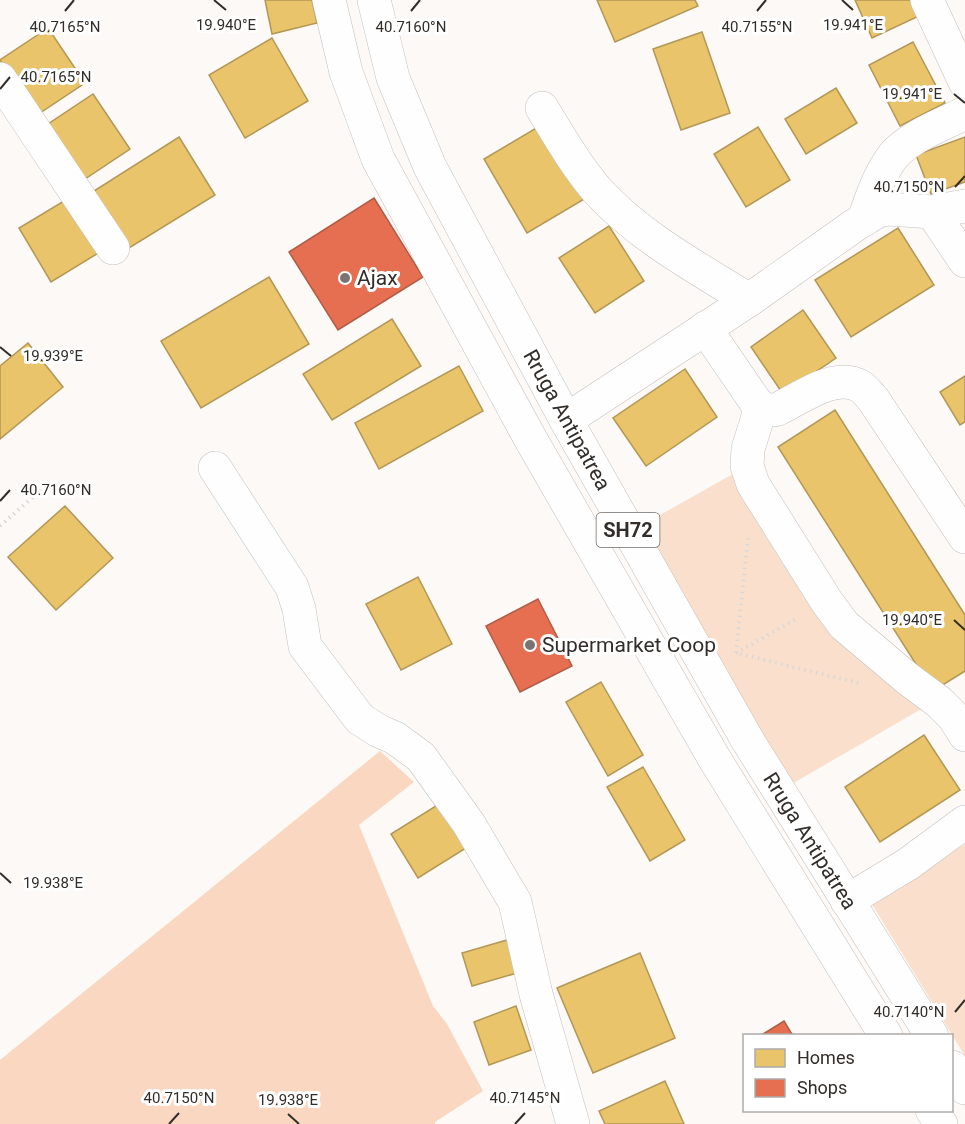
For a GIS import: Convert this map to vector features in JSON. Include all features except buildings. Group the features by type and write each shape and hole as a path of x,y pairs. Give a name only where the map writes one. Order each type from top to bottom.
{"main road":[{"name":"Rruga Antipatrea","path":"329,0 346,72 378,159 530,438 714,758 885,1034"},
{"name":"Rruga Antipatrea","path":"374,0 393,78 430,167 566,420 748,741 931,1034"},
{"path":"927,0 965,82"},
{"path":"0,80 113,248"},
{"path":"542,108 583,172 615,207 650,237 749,300"},
{"path":"860,222 894,155 915,138 965,113"},
{"path":"566,420 749,300 878,211 888,209 932,212 965,206"},
{"path":"932,212 965,261"},
{"path":"705,328 761,407 771,411 778,410 830,383 846,381 861,387 873,399 965,537"},
{"path":"761,407 748,449 747,466 753,484 827,602 851,632 908,679 959,716"},
{"path":"215,468 292,587 299,609 305,646 360,718 379,731 395,738 421,757 469,824 515,902 536,994 573,1124"},
{"path":"847,901 908,864 965,822"},
{"path":"953,1070 965,1088"}],"path":[{"path":"736,653 753,484"},
{"path":"0,526 42,490"},
{"path":"707,669 827,602"},
{"path":"736,653 860,683"}],"shaded area":[{"path":"740,470 844,637 930,704 790,785 637,528"},
{"path":"380,751 414,782 359,825 433,1006 447,1024 483,1091 435,1124 0,1124 0,1060"},
{"path":"965,844 965,1056 953,1034 870,901"}],"place":[{"name":"Ajax","path":"345,278"},
{"name":"Supermarket Coop","path":"530,645"}]}
